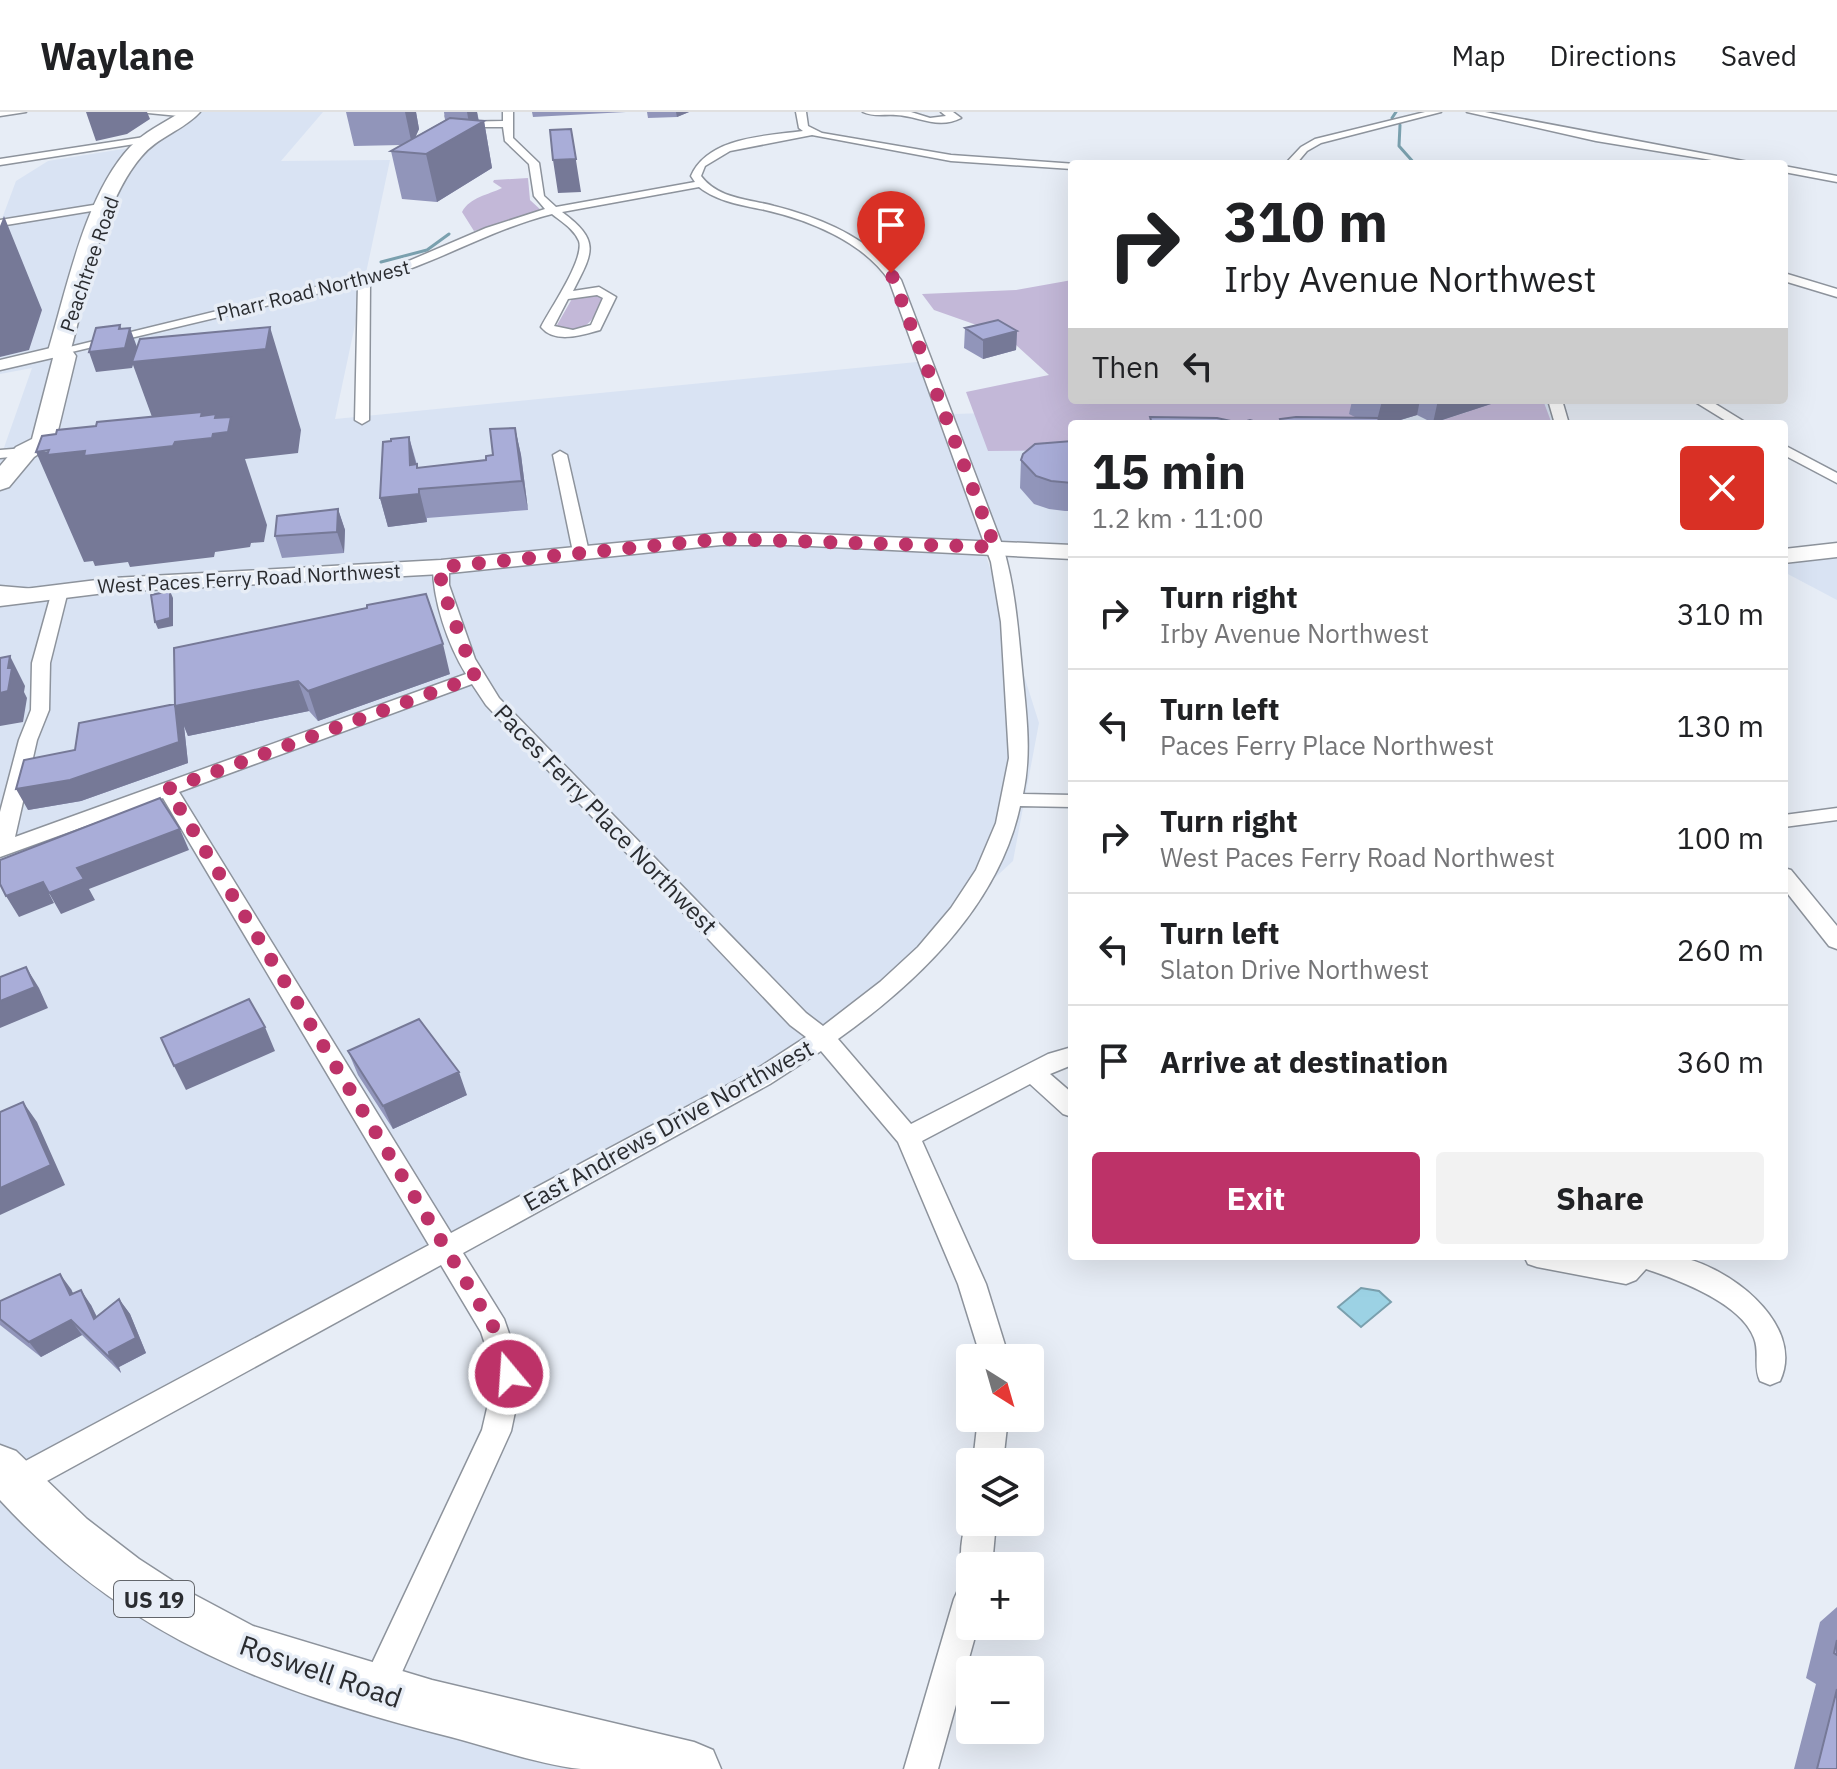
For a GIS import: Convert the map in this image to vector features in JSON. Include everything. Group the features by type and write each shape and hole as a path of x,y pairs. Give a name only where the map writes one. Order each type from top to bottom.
{"highway":[{"name":"Peachtree Road","path":"12,453 43,443 65,356 59,351 106,206 132,156 190,113"},
{"path":"0,482 12,453"}],"main road":[{"path":"0,365 59,351"},
{"name":"West Paces Ferry Road Northwest","path":"8,597 168,581 441,567 668,543 748,539 1068,552"},
{"path":"1788,556 1837,550"},
{"name":"Roswell Road","path":"7,1475 83,1547 152,1598 206,1630 267,1657 376,1691 694,1769"}],"street":[{"path":"0,113 21,112"},
{"path":"143,112 190,113"},
{"path":"459,112 451,116 452,125 508,118 508,139 534,163 539,196 578,229 586,244 584,258 547,327 556,333 581,333 596,327 610,299 607,293 571,283"},
{"path":"801,112 804,128 810,133"},
{"path":"868,112 926,112"},
{"path":"903,113 930,121 956,118 946,112"},
{"path":"1294,160 1318,141 1436,112"},
{"path":"1472,112 1596,138 1730,160"},
{"path":"701,184 696,176 697,168 716,153 746,144 810,133 920,154 1068,166"},
{"path":"0,162 127,140 151,139"},
{"path":"1788,170 1837,179"},
{"name":"Pharr Road Northwest","path":"59,351 364,280 426,261 488,231 555,212 628,195 701,184"},
{"name":"East Andrews Drive Northwest","path":"7,1475 446,1247 761,1078 824,1039 891,987 949,927 989,866 1013,800 1018,769 1019,733 1007,591 995,547 895,280 885,264 862,247 805,219 723,196 701,184"},
{"path":"0,223 106,206"},
{"path":"1788,278 1837,293"},
{"path":"362,420 364,280"},
{"path":"336,286 363,295"},
{"path":"564,296 599,291"},
{"path":"1706,404 1734,420"},
{"path":"1788,451 1837,479"},
{"path":"560,455 581,552"},
{"name":"Paces Ferry Place Northwest","path":"441,567 441,585 475,677 492,701 798,1019 824,1039 908,1137 972,1284 991,1344"},
{"path":"60,591 41,663 40,710 28,740 4,836 4,849 475,677"},
{"path":"168,789 494,1328 509,1374 496,1431 376,1691"},
{"path":"1013,800 1068,801"},
{"path":"1788,820 1837,814"},
{"path":"1788,880 1837,941"},
{"path":"908,1137 1032,1072 1068,1057"},
{"path":"1032,1072 1068,1104"},
{"path":"1559,1260 1626,1272 1637,1260"},
{"path":"1654,1260 1691,1271 1756,1314 1770,1342 1770,1372"},
{"path":"921,1769 958,1640"}],"shaded area":[{"path":"195,112 323,112 281,161 390,160 335,419 927,361 954,414 1287,404 1563,404 1565,420 1068,420 1068,551 984,549 1039,723 1013,861 853,1009 619,1156 446,1264 7,1491 287,1661 602,1769 0,1769 0,459 32,368 0,374 0,224 16,181 48,161 148,145"},
{"path":"528,178 530,200 542,211 474,231 462,212 465,207 502,188 494,180"},
{"path":"1068,281 1068,404 1357,404 1365,409 1359,420 1068,420 1068,450 988,451 966,392 1049,375 1005,335 934,310 922,294 1016,290"},
{"path":"599,294 605,299 588,324 577,329 559,330 557,325 573,297"},
{"path":"1478,404 1544,404 1550,420 1442,420 1467,412"},
{"path":"1837,547 1837,600 1788,574 1788,552"}],"water":[{"path":"1361,1288 1379,1291 1391,1302 1361,1327 1338,1307"}],"building":[{"path":"450,118 484,121 426,154 391,151"},
{"path":"571,129 576,159 553,160 550,130"},
{"path":"998,320 1017,331 983,340 965,328"},
{"path":"120,325 119,329 130,328 125,348 89,352 96,328"},
{"path":"270,327 266,349 132,362 140,339"},
{"path":"202,412 201,416 216,414 215,418 231,417 228,432 213,434 212,438 175,442 173,446 84,456 85,451 47,455 49,450 36,452 42,436 56,434 57,430 96,426 97,422"},
{"path":"1150,417 1226,420 1151,420"},
{"path":"1296,417 1379,420 1280,420"},
{"path":"515,428 522,481 419,489 419,494 380,498 383,442 409,437 410,465 417,464 417,468 486,460 486,456 493,455 490,429"},
{"path":"1068,441 1068,483 1036,476 1021,460 1023,454 1035,444"},
{"path":"338,509 337,532 275,536 277,516"},
{"path":"170,591 170,618 155,622 151,595"},
{"path":"426,594 443,644 308,691 298,681 175,706 174,648"},
{"path":"10,656 8,668 12,668 8,691 0,693 0,658"},
{"path":"175,704 179,742 70,780 16,789 24,760 75,750 79,723"},
{"path":"160,798 180,829 77,868 84,879 49,893 43,882 6,896 0,884 0,860"},
{"path":"26,967 35,987 0,1001 0,977"},
{"path":"249,999 265,1027 174,1066 161,1038"},
{"path":"419,1019 459,1072 383,1106 348,1051"},
{"path":"23,1102 51,1165 0,1188 0,1112"},
{"path":"60,1274 70,1295 81,1290 94,1319 119,1299 136,1338 109,1352 110,1358 71,1320 29,1342 0,1319 0,1301"},
{"path":"1837,1689 1837,1769 1817,1769"}],"waterway":[{"path":"1392,118 1396,112"},
{"path":"1400,125 1399,146 1411,160"},
{"path":"381,262 427,250 449,234"}],"route":[{"path":"509,1374 494,1328 168,789 475,677 441,585 441,567 721,539 995,547 891,273"}]}
